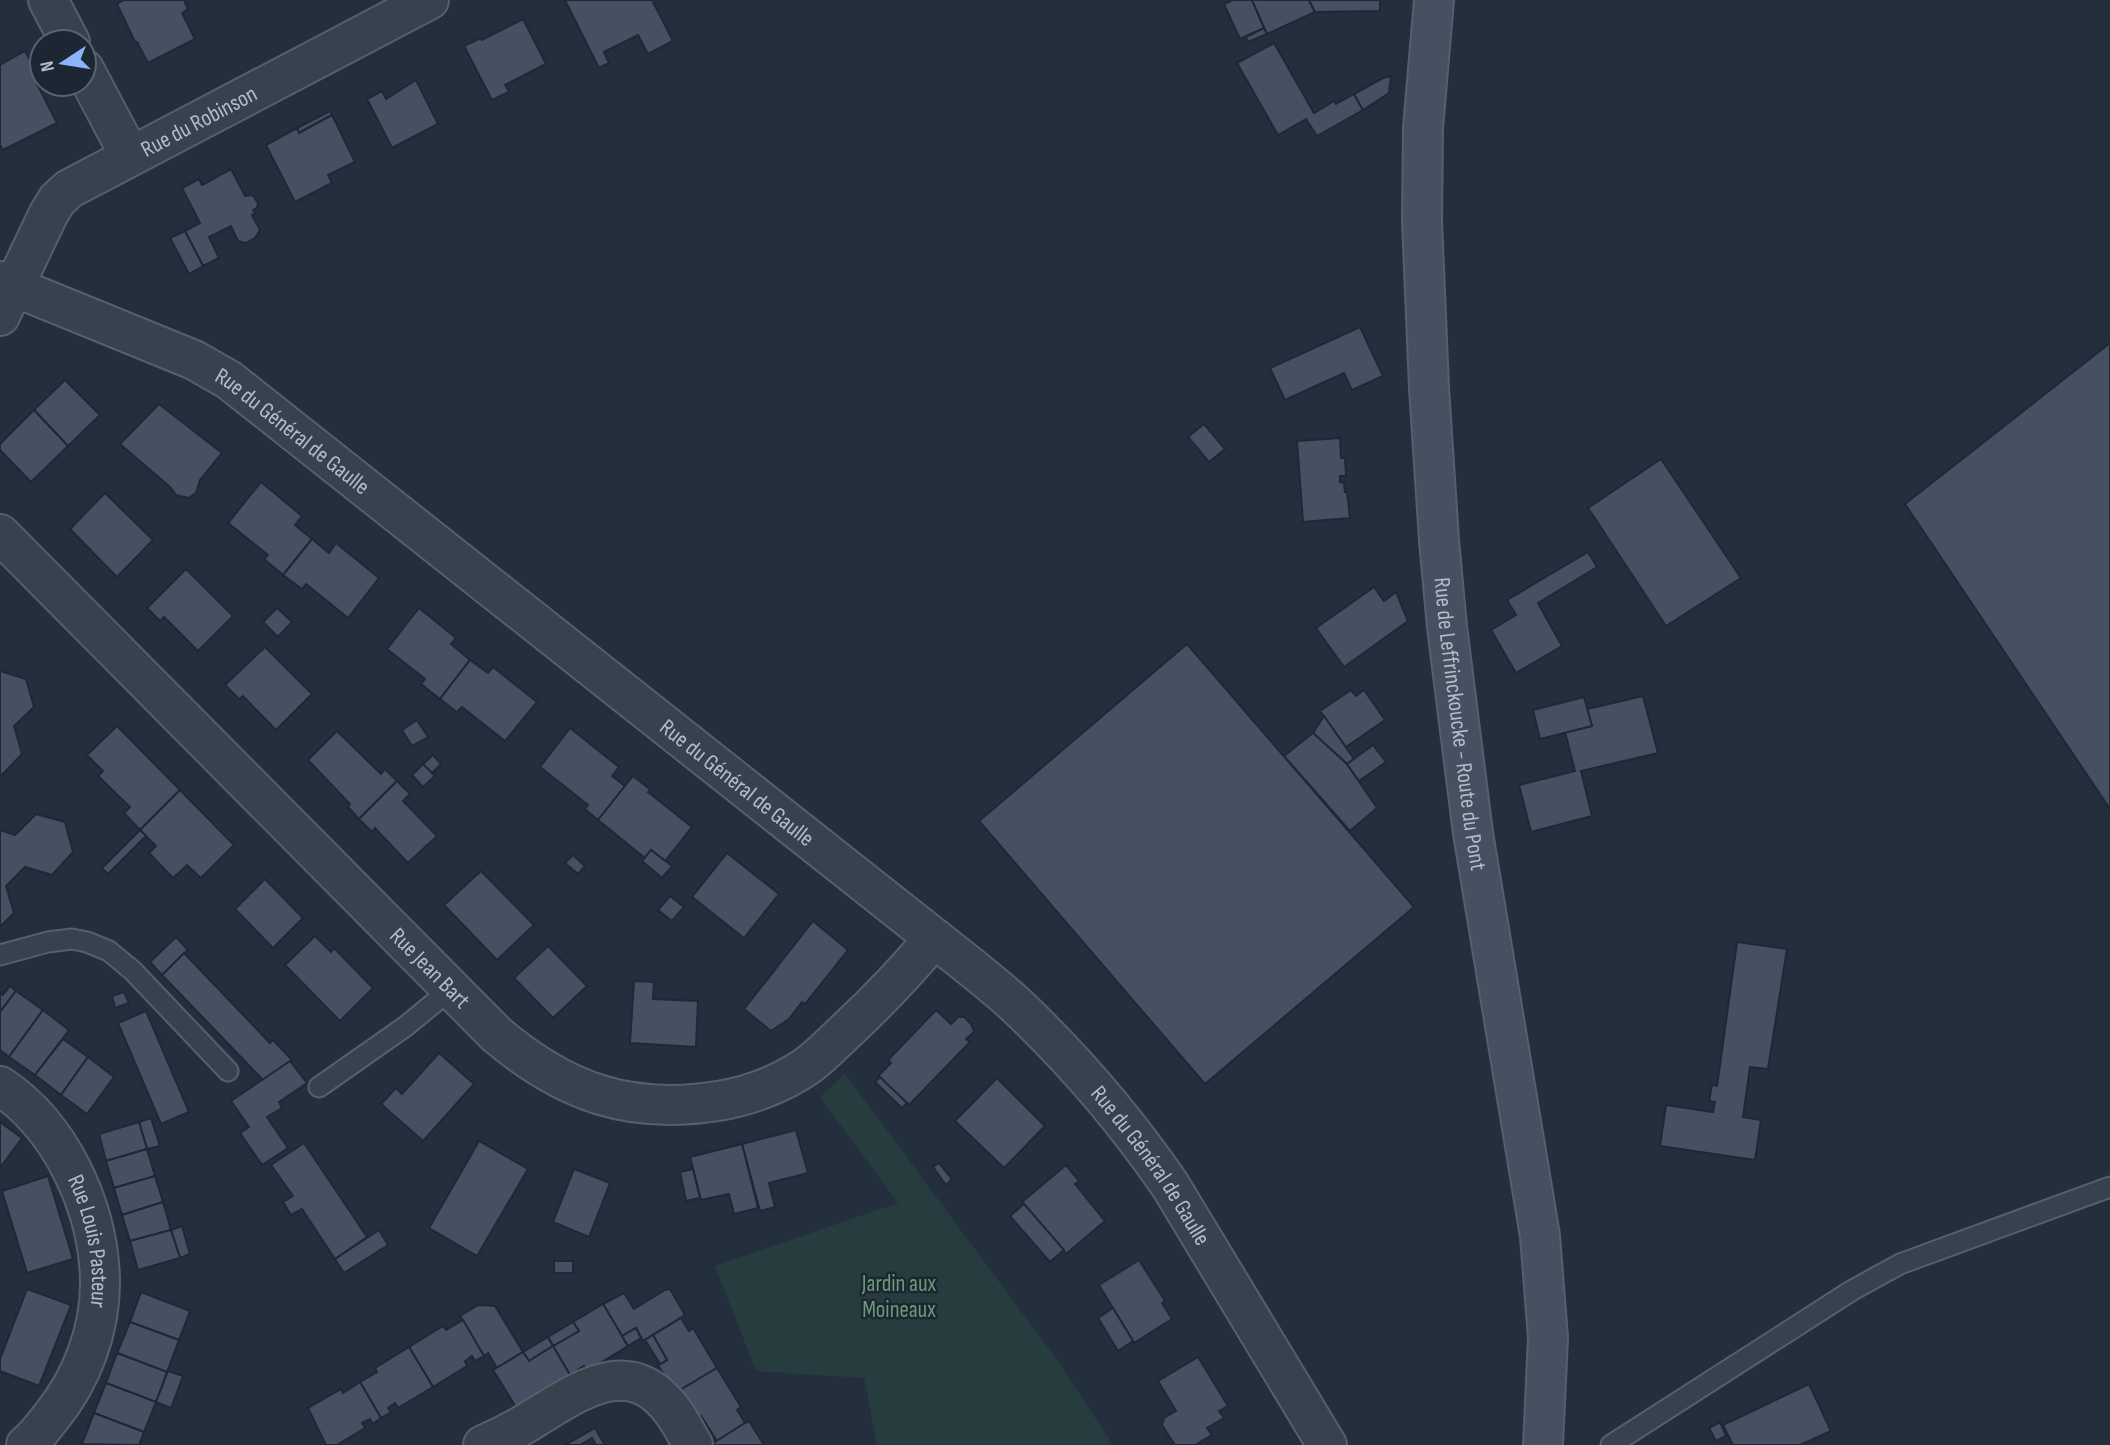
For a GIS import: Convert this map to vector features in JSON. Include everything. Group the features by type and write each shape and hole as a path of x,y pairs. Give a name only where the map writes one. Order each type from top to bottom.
{"main road":[{"name":"Rue de Leffrinckoucke - Route du Pont","path":"1434,0 1424,108 1422,194 1436,493 1447,627 1473,833 1540,1236 1548,1338 1543,1445"}],"street":[{"path":"48,0 63,28"},
{"name":"Rue du Robinson","path":"5,295 57,200 76,184 429,0"},
{"path":"98,95 130,156"},
{"name":"Rue du Général de Gaulle","path":"5,295 194,360 229,380 994,986 1082,1075 1142,1146 1170,1185 1327,1445"},
{"name":"Rue Jean Bart","path":"0,534 513,1049 571,1084 592,1093 635,1104 657,1106 702,1103 757,1091 806,1066 889,990 934,938"},
{"name":"Rue Louis Pasteur","path":"0,1086 39,1119 63,1154 85,1204 99,1262 98,1302 86,1358 68,1395 32,1444"},
{"path":"483,1445 516,1429 581,1390 617,1380 642,1385 663,1399 693,1445"}],"lane":[{"path":"0,955 48,942 72,939 109,951 133,971 228,1071"},
{"path":"319,1087 406,1026 451,989"},
{"path":"1611,1445 1900,1264 2110,1187"}],"green space":[{"name":"Jardin aux Moineaux","path":"845,1074 1058,1361 1113,1445 877,1445 864,1378 756,1371 715,1266 898,1203 820,1097"}],"building":[{"path":"124,0 184,0 188,9 182,13 195,39 148,63 117,4"},
{"path":"565,0 652,0 673,41 648,54 638,35 604,52 609,63 599,68"},
{"path":"1233,0 1252,0 1264,28 1240,39 1224,4"},
{"path":"1252,0 1309,0 1315,12 1267,34"},
{"path":"1309,0 1380,0 1380,11 1315,12"},
{"path":"523,19 546,64 505,85 509,92 492,100 464,46"},
{"path":"1264,28 1267,34 1248,42 1246,37"},
{"path":"1274,43 1314,113 1334,101 1336,104 1354,94 1363,110 1317,136 1306,119 1278,135 1237,63"},
{"path":"25,51 28,56 28,98 44,98 57,123 3,150 0,145 0,65"},
{"path":"1391,76 1389,93 1363,110 1354,94"},
{"path":"416,80 438,124 392,148 367,99 382,91 386,99"},
{"path":"330,111 332,115 299,133 297,128"},
{"path":"332,115 355,162 328,175 332,183 295,202 266,145 297,128 299,133"},
{"path":"231,169 245,196 253,195 258,204 253,210 255,214 252,215 260,230 255,238 246,243 238,241 231,226 209,237 219,258 203,266 185,231 200,223 182,188 199,179 202,185"},
{"path":"185,231 203,266 189,274 170,238"},
{"path":"1360,327 1383,376 1352,390 1344,373 1285,400 1270,368"},
{"path":"2110,343 2110,809 1905,504"},
{"path":"65,380 100,415 68,446 34,410"},
{"path":"159,404 222,453 200,480 196,493 188,498 176,495 120,444"},
{"path":"34,410 68,446 31,482 0,450 0,444"},
{"path":"1204,424 1225,449 1209,462 1188,437"},
{"path":"1340,438 1341,458 1345,458 1346,476 1340,476 1340,482 1344,483 1347,492 1350,518 1303,522 1297,441"},
{"path":"1661,459 1741,578 1666,626 1588,508"},
{"path":"261,482 302,516 295,525 312,539 283,575 264,559 268,555 228,523"},
{"path":"105,493 153,540 117,577 70,529"},
{"path":"312,539 329,553 336,543 379,578 348,618 306,584 302,589 283,575"},
{"path":"1588,552 1597,567 1538,603 1562,646 1516,673 1491,630 1516,615 1507,600"},
{"path":"186,569 233,616 198,651 164,617 160,621 147,608"},
{"path":"1374,587 1384,601 1396,592 1408,621 1344,667 1316,628"},
{"path":"277,608 292,622 278,637 263,622"},
{"path":"419,608 456,638 451,644 470,660 440,699 421,684 425,679 387,649"},
{"path":"1187,644 1414,907 1205,1084 979,821"},
{"path":"265,647 312,694 276,730 243,696 239,699 225,685"},
{"path":"470,660 488,673 493,667 537,702 505,741 462,707 457,712 440,699"},
{"path":"0,671 26,679 34,707 14,726 22,754 0,777"},
{"path":"1351,690 1356,696 1364,690 1385,720 1346,747 1320,711"},
{"path":"1643,696 1658,753 1581,771 1592,816 1531,832 1519,785 1575,771 1565,732 1592,726 1587,709"},
{"path":"1584,697 1592,726 1540,739 1533,710"},
{"path":"1324,716 1354,759 1347,764 1313,733"},
{"path":"417,720 428,737 412,746 402,730"},
{"path":"117,726 180,790 140,830 124,813 130,807 98,776 103,771 87,755"},
{"path":"570,728 619,767 612,776 625,786 598,820 585,809 588,805 540,767"},
{"path":"337,731 381,774 385,769 397,781 359,819 348,807 350,804 308,760"},
{"path":"1313,733 1347,764 1377,808 1350,831 1284,756"},
{"path":"1373,745 1386,762 1359,781 1347,764"},
{"path":"433,755 441,764 432,773 423,764"},
{"path":"423,764 435,776 423,787 412,775"},
{"path":"633,776 651,790 648,792 692,827 665,861 651,850 645,858 598,820"},
{"path":"397,781 410,794 403,801 437,836 408,863 375,828 372,832 359,819"},
{"path":"180,790 234,845 201,878 187,865 173,878 149,853 156,846 140,830"},
{"path":"36,814 65,822 73,852 52,875 25,867 6,886 14,913 0,927 0,830 15,835"},
{"path":"140,830 146,836 108,874 102,868"},
{"path":"651,850 672,866 662,878 642,861"},
{"path":"727,853 779,894 744,938 692,897"},
{"path":"573,855 585,866 578,874 565,863"},
{"path":"481,871 534,925 497,960 444,905"},
{"path":"265,879 303,918 273,948 235,909"},
{"path":"670,896 684,907 672,921 658,910"},
{"path":"813,921 848,950 805,1004 802,1002 789,1019 771,1031 744,1009"},
{"path":"315,936 331,952 334,948 373,988 340,1021 285,965"},
{"path":"176,937 188,950 162,975 150,962"},
{"path":"1737,942 1787,949 1768,1069 1750,1067 1743,1117 1761,1120 1755,1160 1660,1146 1666,1105 1713,1112 1715,1102 1709,1101 1712,1085 1717,1086"},
{"path":"548,946 587,986 553,1018 514,978"},
{"path":"184,953 270,1043 273,1040 292,1060 263,1080 162,975"},
{"path":"634,981 654,982 653,999 698,1001 696,1047 630,1043"},
{"path":"10,986 16,991 0,1012 0,993 3,995"},
{"path":"16,991 43,1010 9,1057 0,1050 0,1012"},
{"path":"124,992 129,1003 115,1008 112,996"},
{"path":"43,1010 69,1030 35,1075 9,1057"},
{"path":"936,1010 951,1024 958,1017 964,1017 974,1032 966,1039 970,1042 909,1105 878,1076 891,1063 888,1060"},
{"path":"146,1011 189,1112 161,1124 118,1023"},
{"path":"63,1039 88,1057 61,1095 35,1075"},
{"path":"439,1053 474,1084 423,1141 381,1104 396,1088 402,1094"},
{"path":"88,1057 114,1077 87,1114 61,1095"},
{"path":"290,1061 307,1083 279,1102 282,1108 267,1117 288,1148 262,1165 240,1133 249,1127 231,1101"},
{"path":"880,1077 907,1103 902,1108 875,1082"},
{"path":"997,1078 1045,1126 1004,1168 955,1121"},
{"path":"151,1118 160,1146 147,1149 139,1122"},
{"path":"0,1122 22,1138 0,1168"},
{"path":"139,1122 147,1149 106,1161 99,1134"},
{"path":"796,1130 808,1173 769,1183 775,1207 760,1211 742,1144"},
{"path":"479,1141 528,1169 477,1256 429,1228"},
{"path":"304,1143 367,1237 335,1259 302,1209 291,1215 283,1202 293,1196 271,1165"},
{"path":"742,1144 758,1208 734,1214 729,1194 701,1200 690,1157"},
{"path":"147,1149 155,1176 114,1188 106,1161"},
{"path":"939,1163 952,1179 946,1185 933,1167"},
{"path":"1066,1165 1079,1181 1075,1184 1105,1221 1066,1254 1022,1202"},
{"path":"574,1169 610,1183 589,1237 553,1222"},
{"path":"693,1169 700,1198 686,1201 680,1172"},
{"path":"48,1176 73,1259 27,1273 2,1191"},
{"path":"155,1176 163,1202 122,1215 114,1188"},
{"path":"163,1202 171,1230 130,1241 122,1215"},
{"path":"1024,1204 1064,1250 1050,1262 1010,1216"},
{"path":"182,1226 190,1254 180,1258 171,1230"},
{"path":"171,1230 180,1258 138,1270 130,1241"},
{"path":"379,1230 388,1245 344,1273 335,1259"},
{"path":"1139,1260 1165,1301 1162,1303 1172,1319 1134,1343 1099,1285"},
{"path":"554,1261 573,1261 573,1273 554,1273"},
{"path":"27,1289 71,1305 39,1386 0,1371 0,1359"},
{"path":"670,1289 685,1315 643,1341 636,1328 622,1336 603,1304 624,1293 634,1309"},
{"path":"141,1292 190,1311 179,1340 130,1322"},
{"path":"603,1304 628,1346 587,1371 584,1366 570,1375 553,1346 579,1331 573,1322"},
{"path":"478,1305 495,1306 523,1352 497,1368 488,1353 484,1356 460,1316"},
{"path":"1113,1308 1133,1341 1118,1351 1098,1318"},
{"path":"681,1318 689,1331 693,1328 717,1368 675,1393 658,1365 667,1360 653,1335"},
{"path":"463,1320 484,1356 475,1361 472,1356 465,1361 467,1366 433,1387 409,1347 443,1326 446,1330"},
{"path":"130,1322 179,1340 167,1372 117,1353"},
{"path":"573,1322 579,1331 553,1346 548,1337"},
{"path":"636,1328 641,1338 628,1346 622,1336"},
{"path":"653,1335 667,1360 660,1364 645,1340"},
{"path":"548,1337 553,1346 529,1361 523,1352"},
{"path":"553,1346 570,1375 519,1412 493,1370 523,1352 529,1361"},
{"path":"409,1347 433,1387 398,1408 395,1403 388,1408 391,1412 381,1418 360,1382 377,1372 375,1368"},
{"path":"117,1353 167,1372 156,1402 106,1383"},
{"path":"1198,1357 1228,1406 1219,1411 1224,1418 1207,1428 1212,1435 1195,1445 1175,1445 1162,1425 1164,1418 1176,1411 1158,1381"},
{"path":"717,1368 741,1407 737,1410 745,1423 717,1441 701,1416 692,1422 675,1393"},
{"path":"168,1371 183,1376 171,1408 156,1402"},
{"path":"360,1382 381,1418 373,1424 370,1419 362,1423 365,1428 337,1445 326,1445 308,1408 341,1389 343,1393"},
{"path":"106,1383 156,1402 144,1432 94,1413"},
{"path":"1809,1384 1831,1431 1800,1445 1733,1445 1723,1425"},
{"path":"94,1413 144,1432 139,1445 82,1444"},
{"path":"749,1421 764,1445 710,1445 745,1423"},
{"path":"1720,1422 1726,1436 1716,1441 1709,1428"},
{"path":"595,1428 605,1445 596,1445 592,1438 580,1445 565,1445"}]}
